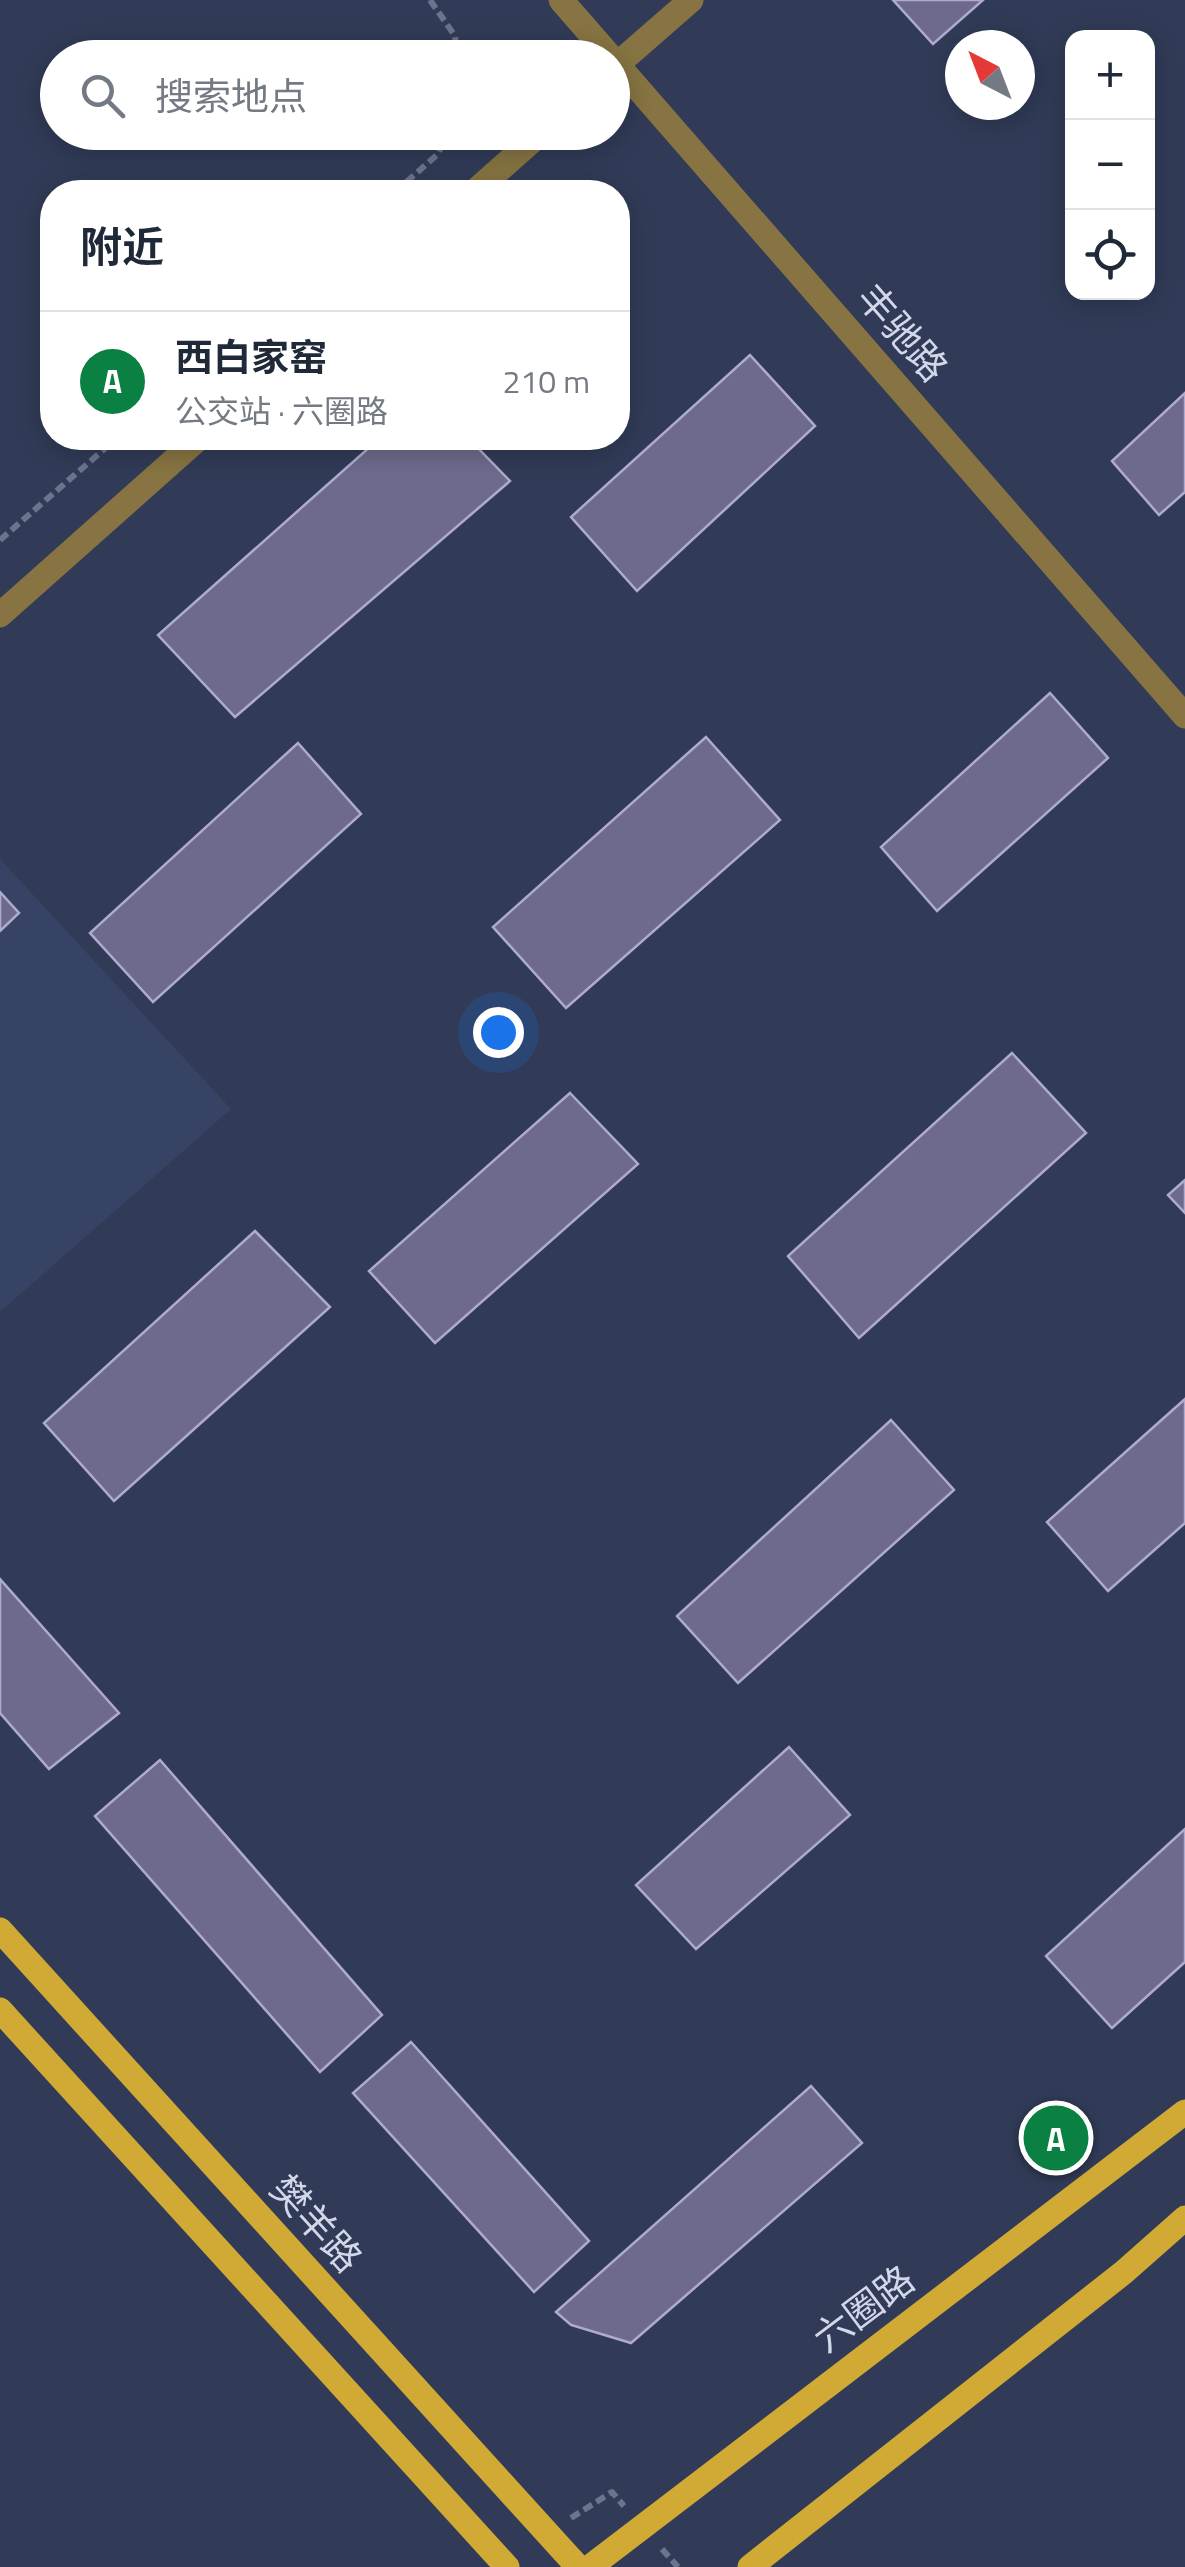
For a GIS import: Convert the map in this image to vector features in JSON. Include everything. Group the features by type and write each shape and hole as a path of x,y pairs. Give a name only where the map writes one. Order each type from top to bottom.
{"main road":[{"name":"樊羊路","path":"0,1930 578,2567"},
{"path":"0,2010 507,2567"},
{"name":"六圈路","path":"590,2567 1185,2112"},
{"path":"750,2567 1124,2272 1185,2218"}],"street":[{"name":"丰驰路","path":"561,0 594,40"},
{"path":"630,54 691,0"},
{"name":"丰驰路","path":"630,83 1185,716"},
{"path":"488,180 522,150"},
{"path":"0,615 186,450"}],"path":[{"path":"430,0 456,40"},
{"path":"408,180 440,150"},
{"path":"0,540 103,450"}],"shaded area":[{"path":"0,859 231,1109 0,1312"}],"building":[{"path":"893,0 983,0 945,30 933,44"},
{"path":"750,355 815,426 637,591 571,517"},
{"path":"1185,393 1185,492 1159,515 1112,461"},
{"path":"366,450 480,450 510,481 235,717 158,635"},
{"path":"1050,693 1108,758 937,911 881,847"},
{"path":"706,737 780,820 566,1008 493,927"},
{"path":"298,743 361,814 153,1002 90,933"},
{"path":"0,892 19,913 0,931"},
{"path":"1012,1053 1086,1133 859,1338 788,1256"},
{"path":"570,1093 638,1164 435,1343 369,1271"},
{"path":"1185,1180 1185,1213 1168,1195"},
{"path":"255,1231 330,1307 114,1501 44,1423"},
{"path":"1185,1399 1185,1523 1108,1591 1047,1522"},
{"path":"891,1420 954,1490 738,1683 677,1616"},
{"path":"0,1579 119,1713 49,1769 0,1713"},
{"path":"789,1747 850,1815 696,1949 636,1885"},
{"path":"160,1760 382,2015 320,2072 95,1816"},
{"path":"1185,1829 1185,1962 1112,2028 1046,1956"},
{"path":"411,2042 589,2241 534,2292 353,2093"},
{"path":"811,2086 862,2143 631,2343 571,2325 556,2312"}],"place":[{"name":"西白家窑","path":"1056,2138"}]}
